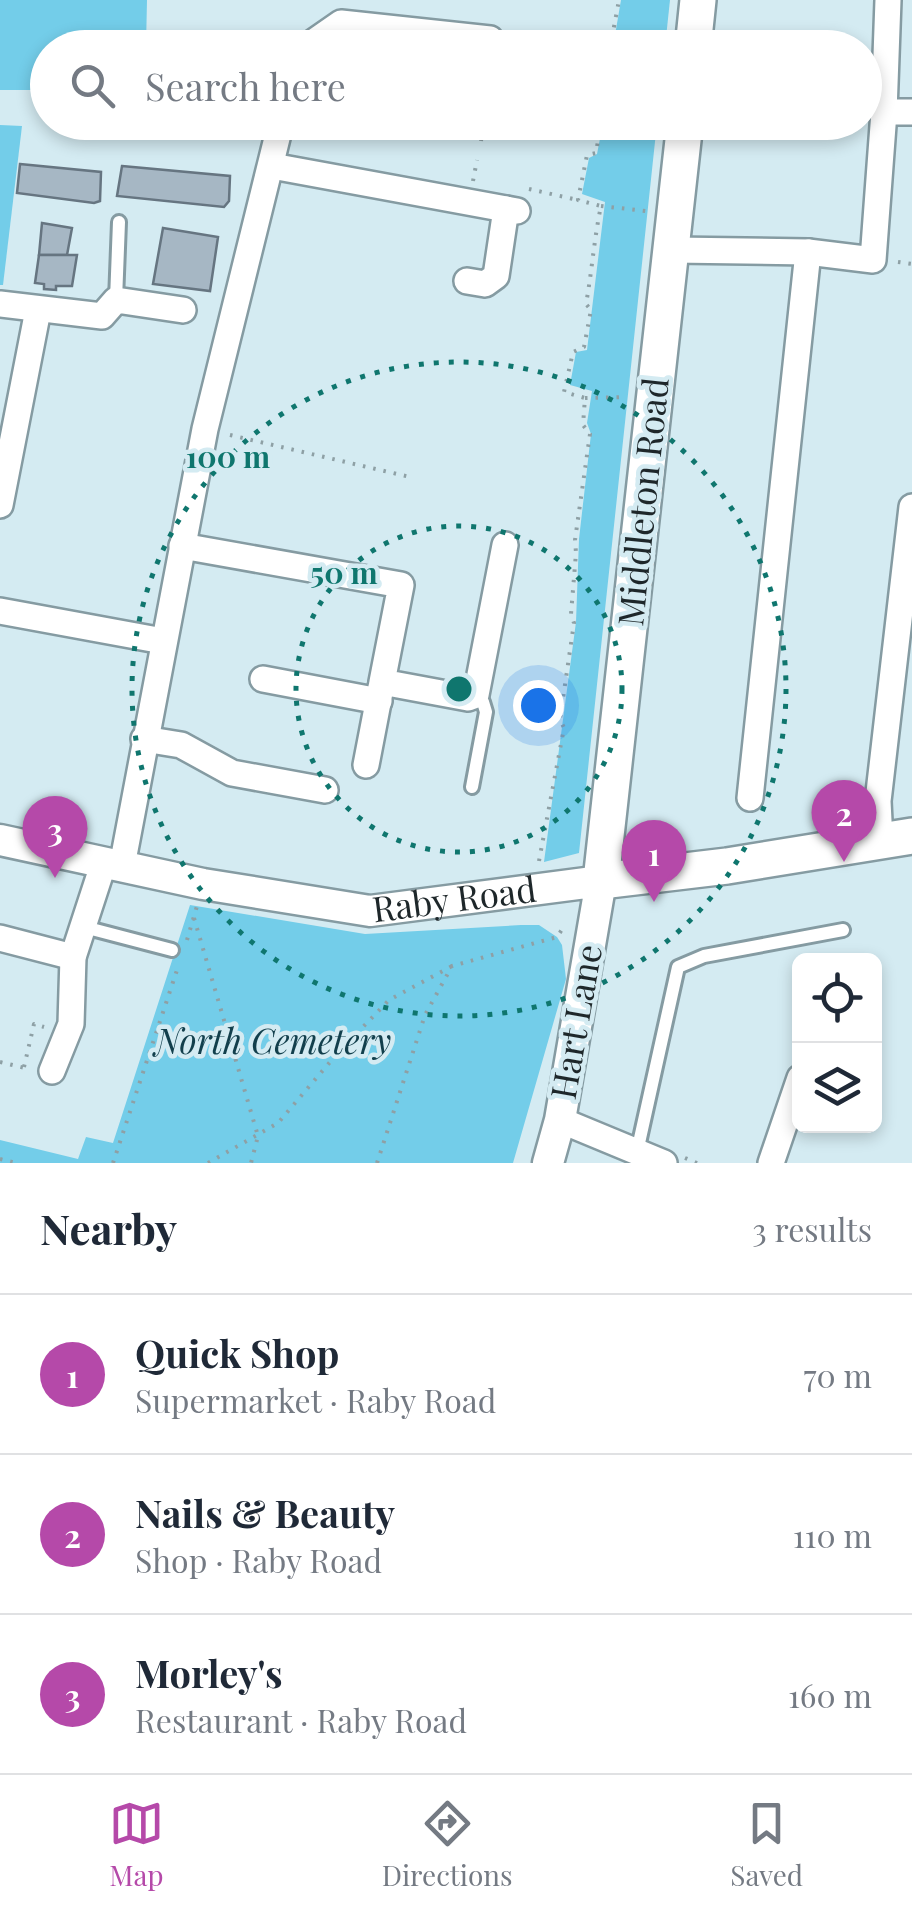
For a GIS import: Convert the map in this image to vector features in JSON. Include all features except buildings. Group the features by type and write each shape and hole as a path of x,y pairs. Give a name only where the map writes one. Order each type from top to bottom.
{"main road":[{"path":"695,30 698,0"},
{"name":"Middleton Road","path":"600,881 684,140"},
{"name":"Raby Road","path":"600,881 727,866 896,838"}],"street":[{"path":"672,250 808,252 874,260 888,0"},
{"path":"330,30 340,23 392,30"},
{"path":"884,112 912,112"},
{"path":"52,1072 71,1024 74,957 113,864 144,739 205,429 277,140"},
{"path":"272,166 511,210 496,276 486,284 467,281"},
{"path":"750,798 808,252"},
{"path":"0,304 102,316 116,300 183,310"},
{"path":"0,505 38,310"},
{"path":"896,838 878,801 912,507"},
{"path":"263,679 380,692 468,698 476,694 505,545"},
{"path":"182,546 401,585 366,765"},
{"path":"0,611 163,641"},
{"path":"144,739 181,745 232,773 325,790"},
{"name":"Raby Road","path":"0,840 304,902 370,911 600,881"},
{"name":"Hart Lane","path":"548,1163 560,1120 600,881"},
{"path":"0,938 74,957"},
{"path":"772,1163 792,1102"},
{"path":"560,1120 664,1163"}],"lane":[{"path":"116,300 118,222"},
{"path":"472,787 486,712 476,694"},
{"path":"84,927 178,949"},
{"path":"637,1152 678,966 704,956 843,930"}],"path":[{"path":"614,30 620,0"},
{"path":"578,200 587,156 596,152 598,140"},
{"path":"472,185 477,160"},
{"path":"511,210 521,188 601,206 660,212"},
{"path":"601,206 593,243 595,252 586,304 591,310 584,348 573,352 564,392 586,398 638,397"},
{"path":"537,870 564,728 560,720 574,623 570,614 574,540 590,434 583,425 586,398"},
{"path":"205,429 410,478"},
{"path":"178,949 197,905"},
{"path":"194,916 258,1136 250,1163"},
{"path":"208,1163 278,1123 388,1000 452,966 557,937 564,928"},
{"path":"113,1163 179,964"},
{"path":"377,1163 425,1015 452,966"},
{"path":"24,1068 34,1024 48,1028"},
{"path":"0,1062 52,1072"},
{"path":"0,1159 16,1163"}],"green space":[{"path":"0,0 147,0 146,30 30,30 30,90 0,90"},
{"path":"621,0 670,0 667,30 616,30"},
{"path":"0,125 22,126 3,285 0,285"},
{"path":"600,140 655,140 579,853 544,862 576,622 579,539 591,434 587,423 592,391 570,385 576,352 587,350 605,202 582,194 589,158 597,154"},
{"name":"North Cemetery","path":"190,905 365,934 539,925 557,937 562,945 566,979 513,1163 0,1163 0,1140 78,1159 86,1137 113,1143"}],"place":[{"name":"Nails & Beauty","path":"844,862"},
{"name":"Morley's","path":"55,878"},
{"name":"Quick Shop","path":"654,902"}]}
